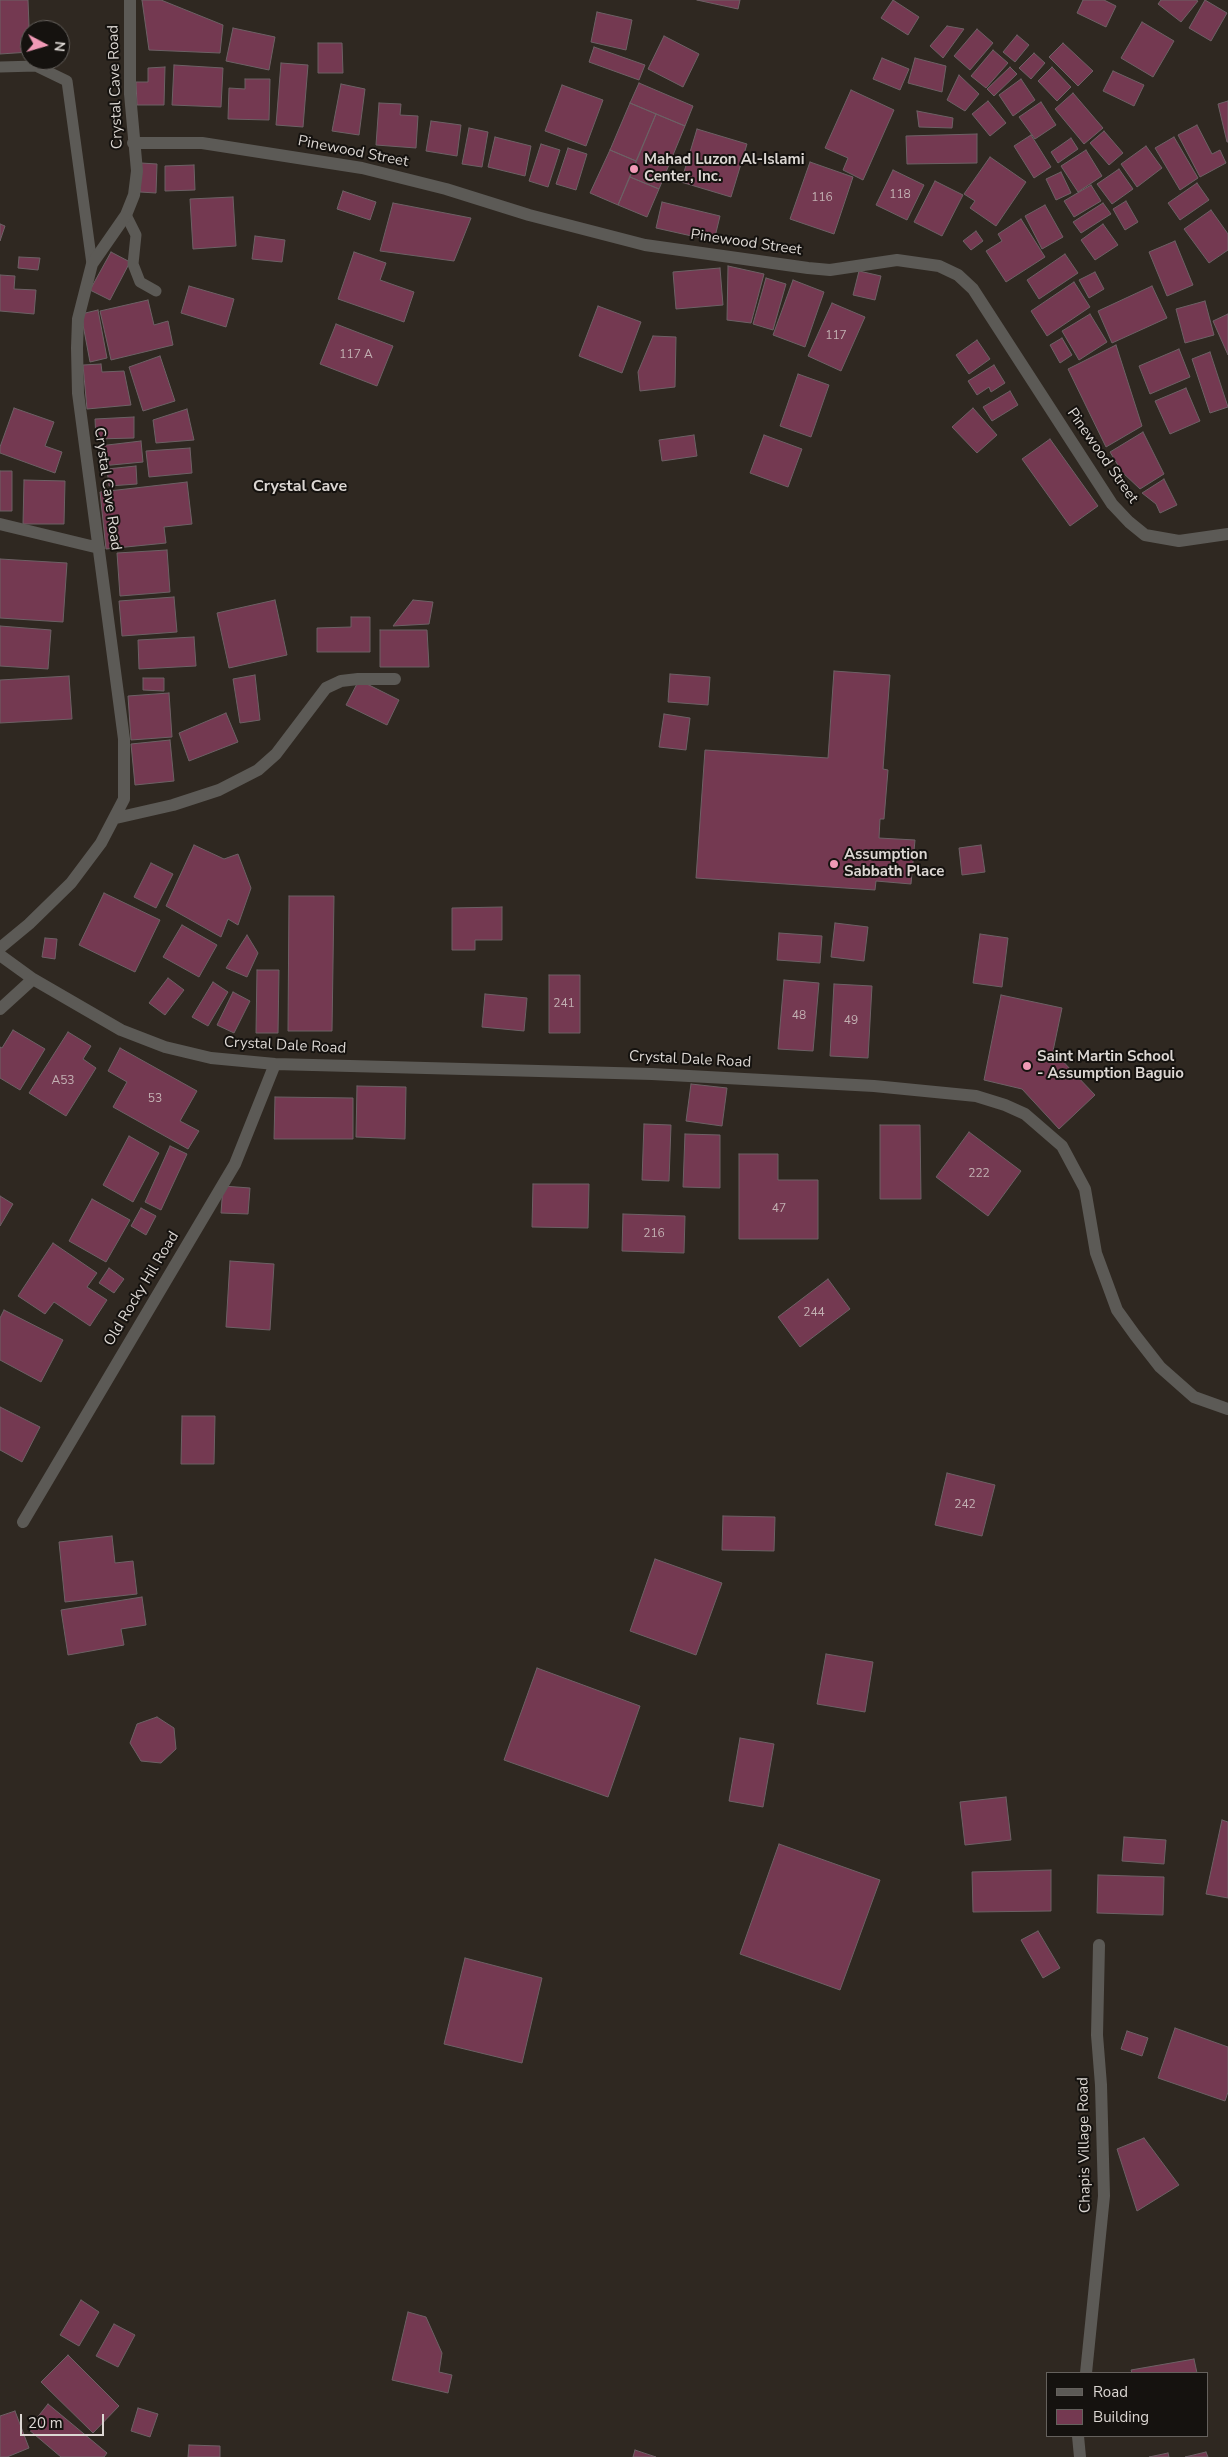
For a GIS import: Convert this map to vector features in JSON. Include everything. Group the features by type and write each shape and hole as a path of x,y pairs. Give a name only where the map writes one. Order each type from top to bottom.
{"street":[{"name":"Crystal Cave Road","path":"0,948 29,924 71,883 101,843 116,818 124,799 124,739 78,393 77,348 78,319 92,264 126,215 134,195 137,171 130,94 130,0"},
{"name":"Pinewood Street","path":"133,143 202,143 362,168 446,189 529,215 645,244 830,270 896,260 939,266 958,275 973,289 1112,504 1129,522 1145,535 1179,541 1228,534"},
{"path":"0,524 99,548"},
{"path":"116,818 173,805 220,790 258,770 276,754 326,688 341,681 358,679 395,680"},
{"name":"Crystal Dale Road","path":"0,955 33,979 121,1030 165,1047 211,1058 275,1064 642,1074 874,1086 976,1096 1005,1105 1025,1114 1062,1146 1085,1189 1096,1253 1117,1310 1135,1336 1160,1367 1194,1397 1228,1409"},
{"path":"0,1009 33,979"},
{"name":"Old Rocky Hil Road","path":"23,1522 235,1164 275,1064"},
{"name":"Chapis Village Road","path":"1086,2372 1104,2196 1101,2085 1097,2035 1099,1945"},
{"path":"1078,2437 1080,2457"}],"lane":[{"path":"0,67 36,66 67,81 92,264"},
{"path":"126,215 136,235 134,264 140,282 156,291"}],"building":[{"path":"0,0 28,0 29,20 20,20 20,53 0,54"},
{"path":"142,0 161,0 223,25 220,53 149,50"},
{"path":"697,0 740,0 738,9"},
{"path":"893,0 919,17 908,35 881,18"},
{"path":"1083,0 1104,0 1116,6 1106,27 1077,13"},
{"path":"1161,0 1198,1 1181,22 1158,4"},
{"path":"1205,0 1227,13 1211,41 1189,28"},
{"path":"597,12 632,20 626,50 591,42"},
{"path":"1142,22 1174,41 1153,77 1121,58"},
{"path":"947,26 964,29 943,58 930,46"},
{"path":"233,28 275,37 269,70 226,61"},
{"path":"977,29 993,43 970,70 954,56"},
{"path":"1017,35 1029,45 1015,62 1003,52"},
{"path":"664,36 699,54 683,87 648,69"},
{"path":"318,43 342,43 343,73 318,73"},
{"path":"1063,43 1093,71 1078,86 1049,57"},
{"path":"594,47 645,65 639,80 589,62"},
{"path":"993,50 1008,63 986,88 971,76"},
{"path":"1034,53 1045,63 1031,79 1019,68"},
{"path":"882,58 909,69 900,90 873,79"},
{"path":"915,58 946,66 942,92 908,83"},
{"path":"281,63 308,65 303,127 276,125"},
{"path":"174,65 223,68 221,107 172,105"},
{"path":"165,67 164,105 137,105 136,82 148,82 148,68"},
{"path":"1010,67 1017,74 994,96 987,89"},
{"path":"1052,67 1071,87 1057,101 1038,81"},
{"path":"1113,71 1144,85 1134,106 1103,91"},
{"path":"959,75 979,94 965,111 947,100"},
{"path":"245,79 270,79 269,120 228,119 229,88 245,89"},
{"path":"1021,79 1035,100 1013,116 999,95"},
{"path":"639,83 693,106 685,126 630,103"},
{"path":"341,84 365,89 359,135 332,131"},
{"path":"562,85 603,100 586,146 545,131"},
{"path":"851,90 894,110 863,180 843,170 848,158 825,148"},
{"path":"1073,93 1103,128 1084,144 1055,109"},
{"path":"988,101 1006,123 990,136 972,114"},
{"path":"1228,101 1228,142 1227,142 1218,104"},
{"path":"1041,102 1056,125 1035,139 1019,117"},
{"path":"379,103 401,104 400,115 418,116 416,148 376,145"},
{"path":"630,103 656,114 636,161 610,150"},
{"path":"917,111 953,118 952,128 919,127"},
{"path":"656,114 685,126 659,189 630,177"},
{"path":"431,121 461,125 457,156 426,151"},
{"path":"1197,125 1212,154 1220,150 1226,163 1200,177 1178,135"},
{"path":"469,128 488,132 482,167 462,164"},
{"path":"697,129 747,144 731,197 681,182"},
{"path":"1104,131 1123,153 1109,165 1090,143"},
{"path":"977,134 977,163 907,164 906,136"},
{"path":"1031,135 1051,167 1034,178 1014,146"},
{"path":"495,137 531,146 525,176 488,167"},
{"path":"1174,137 1198,178 1180,190 1155,148"},
{"path":"1071,138 1078,149 1058,163 1051,152"},
{"path":"541,144 560,150 548,187 529,181"},
{"path":"1146,146 1162,168 1137,187 1121,164"},
{"path":"568,148 587,154 576,190 556,184"},
{"path":"610,150 636,161 618,205 590,193"},
{"path":"1086,150 1102,176 1078,192 1061,166"},
{"path":"990,157 1026,182 996,226 970,208 975,201 964,194"},
{"path":"810,162 853,177 834,234 790,219"},
{"path":"141,163 157,164 156,193 140,192"},
{"path":"194,165 195,190 165,191 165,166"},
{"path":"1119,169 1133,189 1112,204 1097,184"},
{"path":"893,170 924,185 907,220 876,205"},
{"path":"1061,172 1071,193 1056,200 1046,179"},
{"path":"630,177 659,189 647,217 618,205"},
{"path":"935,181 963,195 942,236 914,222"},
{"path":"1197,183 1209,200 1180,220 1168,203"},
{"path":"1091,185 1101,201 1074,217 1064,201"},
{"path":"343,191 376,202 370,220 337,209"},
{"path":"233,197 236,246 193,249 190,199"},
{"path":"1126,201 1138,222 1125,230 1113,209"},
{"path":"662,202 720,216 714,241 656,228"},
{"path":"393,203 471,218 454,261 380,251"},
{"path":"1103,203 1111,214 1081,233 1073,222"},
{"path":"1045,205 1063,237 1042,249 1025,216"},
{"path":"1211,210 1228,234 1228,250 1209,263 1184,229"},
{"path":"1021,219 1045,257 1006,282 986,251 1002,241 998,234"},
{"path":"0,224 5,226 0,241"},
{"path":"1103,224 1118,245 1095,260 1081,240"},
{"path":"976,231 983,241 971,250 963,241"},
{"path":"255,236 285,240 282,262 252,259"},
{"path":"1175,241 1193,285 1167,296 1149,252"},
{"path":"111,252 130,262 110,300 90,290"},
{"path":"354,252 386,263 380,280 414,292 404,322 338,299"},
{"path":"1065,254 1078,273 1039,299 1027,280"},
{"path":"19,257 40,258 38,270 18,268"},
{"path":"728,266 764,274 751,323 727,320"},
{"path":"720,268 723,305 676,309 673,272"},
{"path":"859,271 881,276 875,300 853,295"},
{"path":"1095,272 1104,289 1089,298 1079,280"},
{"path":"0,275 15,276 14,289 36,290 34,314 0,311"},
{"path":"766,278 786,284 773,330 753,324"},
{"path":"793,280 824,292 805,347 773,335"},
{"path":"1074,282 1090,307 1047,336 1031,311"},
{"path":"189,286 234,299 226,327 181,313"},
{"path":"1152,286 1167,318 1112,343 1098,311"},
{"path":"148,300 154,325 168,321 173,345 111,360 100,311"},
{"path":"1205,301 1214,335 1185,343 1176,309"},
{"path":"832,303 865,317 841,371 808,356"},
{"path":"598,306 641,322 622,373 579,356"},
{"path":"98,310 107,358 90,362 81,314"},
{"path":"1090,314 1107,342 1079,360 1062,331"},
{"path":"1228,314 1228,355 1213,321"},
{"path":"336,324 393,346 377,386 320,364"},
{"path":"653,336 676,337 675,387 640,391 638,372"},
{"path":"1062,338 1072,355 1060,363 1050,345"},
{"path":"977,340 990,359 969,374 956,355"},
{"path":"1116,345 1142,426 1106,447 1068,369"},
{"path":"1179,349 1190,377 1150,394 1139,366"},
{"path":"1210,352 1228,407 1210,413 1192,359"},
{"path":"160,356 175,401 143,411 129,367"},
{"path":"101,364 102,372 124,371 131,405 87,409 83,365"},
{"path":"994,365 1005,383 991,392 989,387 977,395 968,381"},
{"path":"798,374 829,385 811,437 780,426"},
{"path":"1186,388 1200,421 1170,434 1155,401"},
{"path":"1010,391 1018,405 992,421 983,407"},
{"path":"14,408 54,422 45,446 62,452 55,473 0,453 0,447"},
{"path":"973,408 997,435 977,453 952,427"},
{"path":"187,409 194,440 156,443 153,420"},
{"path":"134,417 134,438 96,439 95,419"},
{"path":"1143,432 1164,474 1140,489 1122,472 1110,452"},
{"path":"694,435 697,456 662,461 659,440"},
{"path":"764,435 802,449 788,487 750,473"},
{"path":"1050,439 1098,506 1070,526 1022,459"},
{"path":"141,441 143,462 101,466 99,446"},
{"path":"190,448 192,473 149,477 146,451"},
{"path":"136,466 137,484 109,486 107,469"},
{"path":"0,471 12,471 12,511 0,511"},
{"path":"1164,479 1177,505 1160,513 1156,504 1142,493"},
{"path":"24,480 65,481 64,524 23,524"},
{"path":"187,482 192,524 164,527 166,543 106,549 100,492"},
{"path":"167,550 170,592 120,596 117,553"},
{"path":"0,559 67,563 63,622 0,618"},
{"path":"174,597 177,632 122,636 119,601"},
{"path":"275,600 287,655 229,668 217,613"},
{"path":"413,600 433,602 429,624 393,626"},
{"path":"351,617 370,617 370,652 317,652 317,628 351,627"},
{"path":"0,626 51,630 48,669 0,666"},
{"path":"380,630 427,630 429,667 380,667"},
{"path":"194,637 196,666 139,669 138,640"},
{"path":"834,671 890,675 883,769 888,770 884,819 880,819 879,838 915,840 911,884 876,881 875,890 696,878 705,750 828,758"},
{"path":"670,674 710,677 708,705 668,702"},
{"path":"255,675 260,720 240,723 233,679"},
{"path":"69,676 72,719 0,723 0,680"},
{"path":"143,678 164,678 164,691 143,690"},
{"path":"359,680 399,700 387,725 346,705"},
{"path":"169,693 172,737 131,740 128,696"},
{"path":"226,713 238,742 189,761 179,733"},
{"path":"664,714 690,718 686,750 659,747"},
{"path":"170,740 174,781 135,785 131,744"},
{"path":"194,845 224,859 238,854 251,888 238,925 228,919 221,937 166,906"},
{"path":"981,845 985,872 962,875 959,848"},
{"path":"151,863 173,874 156,908 134,897"},
{"path":"104,893 160,920 135,972 79,945"},
{"path":"289,896 334,896 332,1031 288,1031"},
{"path":"502,907 502,940 475,940 475,950 452,950 452,908"},
{"path":"835,923 868,927 864,961 831,957"},
{"path":"182,925 217,945 199,977 163,957"},
{"path":"779,933 822,936 820,963 777,960"},
{"path":"980,934 1008,938 1002,987 973,983"},
{"path":"247,935 258,953 247,977 226,968"},
{"path":"45,938 57,939 55,959 42,957"},
{"path":"257,970 279,970 278,1033 256,1033"},
{"path":"549,975 580,975 580,1033 549,1033"},
{"path":"168,978 184,990 165,1015 149,1003"},
{"path":"784,980 819,983 813,1051 778,1049"},
{"path":"213,982 228,992 208,1026 192,1017"},
{"path":"834,984 872,986 868,1058 830,1056"},
{"path":"233,992 250,1001 234,1033 217,1025"},
{"path":"485,994 527,998 524,1031 482,1027"},
{"name":"Saint Martin School - Assumption Baguio","path":"1001,995 1062,1008 1053,1051 1095,1095 1059,1129 1022,1089 984,1080"},
{"path":"13,1030 45,1049 20,1090 0,1078 0,1047 2,1048"},
{"path":"68,1032 91,1046 83,1059 96,1068 66,1116 29,1093"},
{"path":"120,1048 197,1091 180,1121 199,1131 188,1149 113,1107 127,1082 108,1071"},
{"path":"691,1084 727,1088 722,1126 686,1121"},
{"path":"357,1086 406,1087 405,1139 356,1137"},
{"path":"275,1097 353,1098 353,1139 274,1139"},
{"path":"644,1124 671,1125 669,1181 642,1180"},
{"path":"880,1125 920,1125 921,1199 880,1199"},
{"path":"969,1132 1021,1171 988,1216 936,1177"},
{"path":"685,1134 720,1135 720,1188 683,1187"},
{"path":"129,1136 159,1153 133,1202 103,1185"},
{"path":"170,1146 187,1154 161,1210 145,1202"},
{"path":"739,1154 778,1154 778,1180 818,1180 818,1239 739,1239"},
{"path":"533,1184 589,1184 588,1228 532,1227"},
{"path":"223,1186 250,1188 248,1214 221,1213"},
{"path":"0,1196 13,1204 0,1226"},
{"path":"92,1199 130,1220 106,1262 69,1241"},
{"path":"141,1208 156,1216 146,1235 131,1226"},
{"path":"623,1214 685,1216 684,1253 622,1251"},
{"path":"53,1243 97,1273 87,1287 107,1300 90,1326 54,1302 45,1314 18,1296"},
{"path":"230,1261 274,1264 270,1330 226,1327"},
{"path":"109,1268 124,1279 114,1293 99,1283"},
{"path":"828,1279 850,1309 800,1347 778,1317"},
{"path":"4,1310 63,1340 41,1382 0,1360 0,1318"},
{"path":"0,1407 40,1427 22,1462 0,1450"},
{"path":"182,1416 215,1416 214,1464 181,1464"},
{"path":"947,1473 995,1485 982,1536 935,1525"},
{"path":"723,1516 775,1517 774,1551 722,1550"},
{"path":"112,1536 115,1563 133,1561 137,1594 65,1602 59,1542"},
{"path":"655,1559 722,1583 696,1655 630,1631"},
{"path":"142,1597 146,1625 121,1629 124,1645 68,1655 61,1610"},
{"path":"826,1654 873,1662 865,1712 817,1704"},
{"path":"537,1668 640,1706 608,1797 504,1760"},
{"path":"157,1717 174,1728 176,1749 161,1763 141,1761 130,1743 137,1724"},
{"path":"740,1738 774,1744 763,1807 729,1801"},
{"path":"1006,1797 1011,1840 965,1845 960,1802"},
{"path":"1222,1820 1228,1822 1228,1898 1206,1894"},
{"path":"1124,1837 1166,1840 1164,1864 1122,1861"},
{"path":"779,1844 880,1880 840,1990 740,1954"},
{"path":"1051,1870 1051,1911 973,1912 972,1872"},
{"path":"1098,1875 1164,1877 1163,1915 1097,1913"},
{"path":"1038,1931 1060,1968 1043,1978 1021,1940"},
{"path":"465,1958 542,1978 522,2063 444,2044"},
{"path":"1175,2028 1228,2047 1228,2092 1225,2101 1158,2078"},
{"path":"1127,2031 1148,2038 1142,2056 1121,2049"},
{"path":"1144,2138 1179,2185 1137,2211 1117,2149"},
{"path":"81,2300 99,2312 79,2346 60,2335"},
{"path":"408,2312 426,2317 442,2353 439,2372 452,2375 448,2393 392,2380"},
{"path":"114,2324 135,2335 118,2367 96,2356"},
{"path":"68,2355 119,2406 93,2433 41,2382"},
{"path":"1194,2359 1197,2372 1132,2372 1131,2370"},
{"path":"48,2404 107,2453 104,2457 61,2457 28,2429"},
{"path":"138,2408 158,2414 150,2437 131,2431"},
{"path":"15,2411 29,2448 7,2457 0,2457 0,2416"},
{"path":"189,2445 220,2446 220,2457 188,2457"},
{"path":"635,2450 656,2457 633,2457"},
{"path":"1206,2452 1208,2457 1185,2457"},
{"path":"1168,2453 1169,2457 1149,2457"}],"place":[{"name":"Mahad Luzon Al-Islami Center, Inc.","path":"634,169"},
{"name":"Assumption Sabbath Place","path":"834,864"},
{"name":"Saint Martin School - Assumption Baguio","path":"1027,1066"}],"district":[{"name":"Crystal Cave","path":"300,487"}]}
